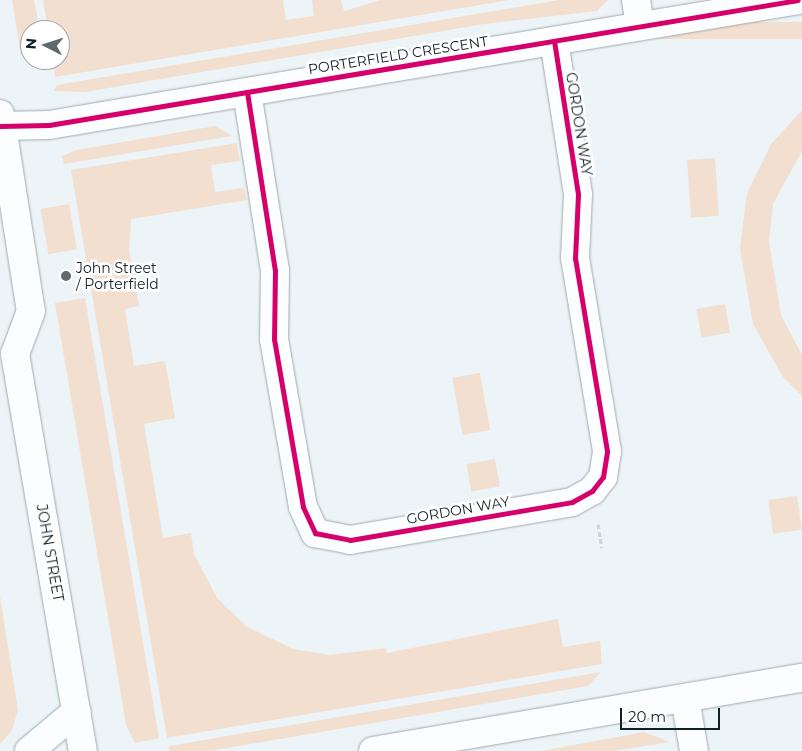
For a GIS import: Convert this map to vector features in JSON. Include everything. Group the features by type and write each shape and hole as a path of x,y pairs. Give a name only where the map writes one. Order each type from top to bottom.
{"street":[{"name":"PORTERFIELD CRESCENT","path":"1,122 49,124 554,41 638,13 798,0"},
{"name":"GORDON WAY","path":"247,92 275,270 274,339 303,508 316,533 350,540 572,502 592,491 602,477 606,451 575,258 578,194 554,41"},
{"name":"JOHN STREET","path":"1,122 31,311 8,345 83,751"},
{"path":"382,750 802,678"},
{"path":"685,698 694,751"},
{"path":"29,751 76,711"}],"shaded area":[{"path":"12,0 34,0 38,20 20,20 20,49"},
{"path":"43,0 283,0 286,20 314,16 312,0 341,0 344,11 380,0 509,0 55,77 54,70 70,70 70,20 46,20"},
{"path":"559,0 608,0 597,11 484,24 85,92 53,91 57,85"},
{"path":"591,22 802,22 802,39 591,39"},
{"path":"802,110 802,151 773,204 769,241 781,315 802,355 802,396 783,377 753,324 740,249 747,193 771,144"},
{"path":"215,126 232,136 64,164 62,156 77,150"},
{"path":"237,143 240,161 211,165 215,192 244,188 247,200 131,219 129,249 139,306 125,309 134,366 165,361 175,418 144,424 163,538 191,533 194,554 217,598 246,626 293,649 330,655 386,648 387,653 558,619 563,647 600,641 602,664 167,738 71,170"},
{"path":"715,158 719,216 691,218 687,160"},
{"path":"69,204 77,249 48,254 40,209"},
{"path":"85,298 159,738 135,743 126,725 55,303"},
{"path":"725,304 730,333 701,338 696,309"},
{"path":"480,373 490,430 462,435 452,378"},
{"path":"495,459 500,487 471,492 466,464"},
{"path":"797,496 802,530 773,534 768,500"},
{"path":"0,596 18,710 12,730 0,744"},
{"path":"601,672 588,686 210,751 169,751 169,746"},
{"path":"644,732 670,742 614,751 541,751"}],"cycle path":[{"path":"0,126 49,125 798,0"},
{"path":"247,92 275,270 274,339 303,507 315,533 350,540 572,502 592,491 603,477 607,451 575,258 578,194 554,41"}],"place":[{"name":"John Street / Porterfield","path":"66,276"}]}
